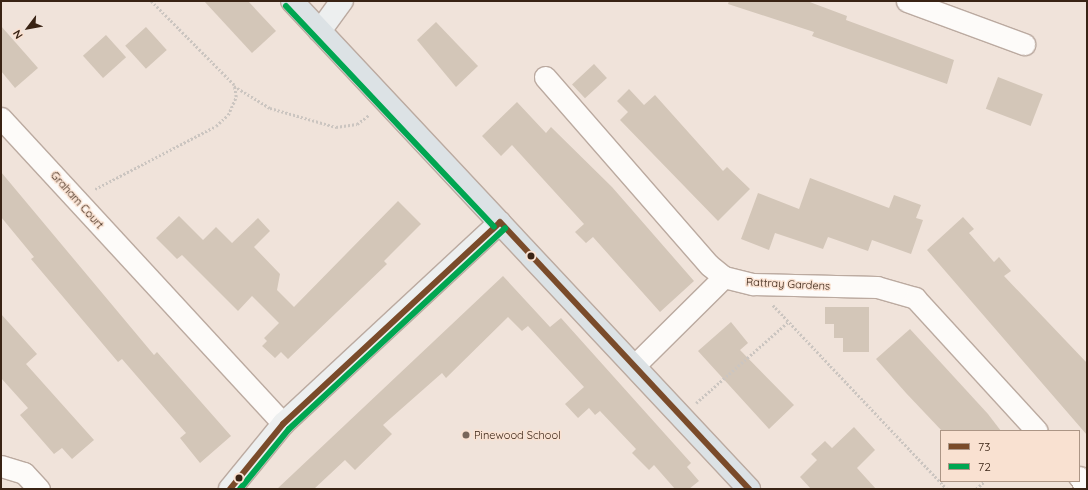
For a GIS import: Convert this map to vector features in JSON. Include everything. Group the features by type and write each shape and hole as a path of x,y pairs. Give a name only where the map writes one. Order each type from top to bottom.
{"main road":[{"path":"292,1 635,365 749,489"}],"street":[{"path":"320,32 342,1"},
{"path":"907,1 1024,44"},
{"name":"Rattray Gardens","path":"546,77 709,265 724,278 753,284 876,287 914,298 1036,430"},
{"name":"Graham Court","path":"1,118 283,424"},
{"path":"230,489 283,424 500,222"},
{"path":"635,365 724,278"},
{"path":"1,466 24,473 40,489"},
{"path":"1080,478 1087,486"}],"path":[{"path":"151,1 234,85 270,108 336,127 357,124 385,101"},
{"path":"80,203 99,186 216,126 228,115 236,97 234,85"},
{"path":"753,284 940,482"},
{"path":"682,416 788,322"},
{"path":"976,489 984,482"}],"building":[{"path":"204,1 248,1 276,31 252,53"},
{"path":"729,1 807,1 847,16 846,20 954,60 947,84 812,36 814,32 728,4"},
{"path":"436,22 478,66 456,87 417,40"},
{"path":"1,26 38,68 15,88 1,71"},
{"path":"146,27 167,50 146,69 125,46"},
{"path":"106,35 126,57 103,78 83,56"},
{"path":"594,64 607,78 585,98 572,84"},
{"path":"998,77 1043,94 1031,126 986,109"},
{"path":"629,89 644,105 655,95 723,171 727,167 750,189 718,221 620,120 628,112 617,101"},
{"path":"517,102 546,133 551,127 612,187 694,281 660,312 593,237 586,243 575,232 584,224 512,145 501,156 482,136"},
{"path":"1,172 154,355 157,352 231,436 200,463 180,438 186,433 122,359 118,362 31,259 34,257 1,217"},
{"path":"810,178 889,208 894,195 921,205 916,218 923,220 911,254 872,240 868,251 828,237 823,249 775,233 769,250 741,239 758,193 799,209"},
{"path":"398,201 421,224 384,261 387,264 288,359 281,352 275,358 262,346 267,341 264,338 279,323 252,296 238,311 182,255 177,259 156,238 179,216 203,240 216,227 232,243 258,218 270,231 254,247 280,274 277,290 294,307"},
{"path":"963,217 974,229 969,233 994,262 999,257 1011,271 1004,276 1087,363 1087,435 927,250"},
{"path":"503,276 550,327 561,318 691,463 687,467 699,481 689,489 675,489 654,465 649,470 632,453 636,449 600,411 595,415 589,408 578,418 565,404 584,387 528,326 522,331 508,317 446,378 442,373 383,425 392,434 355,470 345,460 314,489 277,489"},
{"path":"825,307 869,307 869,352 843,352 843,338 834,338 834,324 825,324"},
{"path":"1,314 37,354 26,364 94,440 72,459 62,448 54,454 20,415 28,408 1,378"},
{"path":"731,322 748,343 740,350 794,405 769,429 698,351"},
{"path":"910,329 988,414 1000,430 941,430 876,359"},
{"path":"854,427 875,450 857,468 876,489 811,489 800,477 817,460 811,454 825,441 832,448"}],"transit line":[{"name":"72","path":"286,6 494,227"},
{"name":"73","path":"500,222 749,489"},
{"name":"73","path":"230,489 283,424 500,222"},
{"name":"72","path":"240,489 289,429 505,228"}],"place":[{"name":"Pinewood School","path":"466,435"}]}
